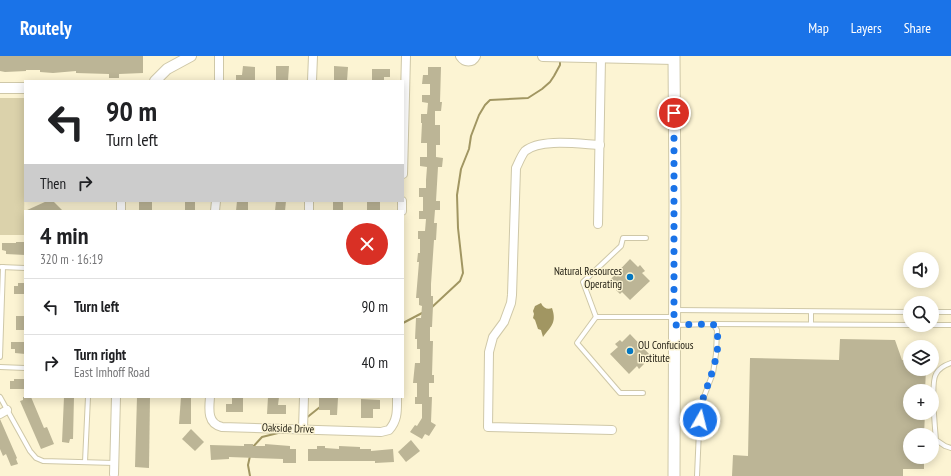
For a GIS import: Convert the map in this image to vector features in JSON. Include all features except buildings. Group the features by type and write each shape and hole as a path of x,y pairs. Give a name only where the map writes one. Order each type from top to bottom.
{"main road":[{"path":"674,58 674,476"}],"street":[{"path":"219,56 219,80"},
{"path":"312,80 313,56"},
{"path":"404,135 406,56"},
{"path":"462,56 468,61 473,59 475,56"},
{"path":"543,56 674,58"},
{"path":"156,80 167,69 184,57"},
{"path":"598,224 601,58"},
{"path":"0,88 24,88"},
{"path":"600,145 544,143 534,146 526,151 516,168 512,296 504,322 493,337 489,352 488,427 612,430"},
{"path":"114,474 116,398"},
{"path":"302,428 304,398"},
{"name":"Oakside Drive","path":"210,399 209,416 219,427 386,431 389,430 396,422 398,412 397,398"}],"lane":[{"path":"596,317 583,282 621,246 623,238 646,238"},
{"path":"0,357 1,267 24,268"},
{"path":"811,312 811,324"},
{"path":"596,317 675,318 811,312 903,312"},
{"path":"939,312 951,312"},
{"path":"596,317 577,343 620,393 643,393"},
{"path":"675,318 713,324 903,325"},
{"path":"698,476 700,407 713,373 716,354 717,330 713,324"},
{"path":"939,325 951,325"},
{"path":"951,363 943,366 934,376 934,425 936,440 951,448"},
{"path":"0,367 24,368"},
{"path":"0,397 3,412 36,458 43,461 114,463"},
{"path":"85,462 88,398"}],"shaded area":[{"path":"0,98 24,98 24,235 0,235"},
{"path":"541,303 546,308 552,308 554,317 551,327 543,337 541,330 538,329 533,318 535,306"}],"waterway":[{"path":"431,308 460,281 463,273 458,228 457,195 461,169 469,149 471,136 479,115 490,100 528,98 542,89 554,76 560,65 560,59"},
{"path":"404,322 424,312"},
{"path":"305,419 320,407"},
{"path":"252,448 262,437 278,433"},
{"path":"250,456 248,465 250,476"}],"place":[{"name":"Natural Resources Operating","path":"630,277"},
{"name":"OU Confucious Institute","path":"630,351"}],"route":[{"path":"674,113 674,325 713,324 717,330 716,354 713,373 700,407 700,420"}]}
